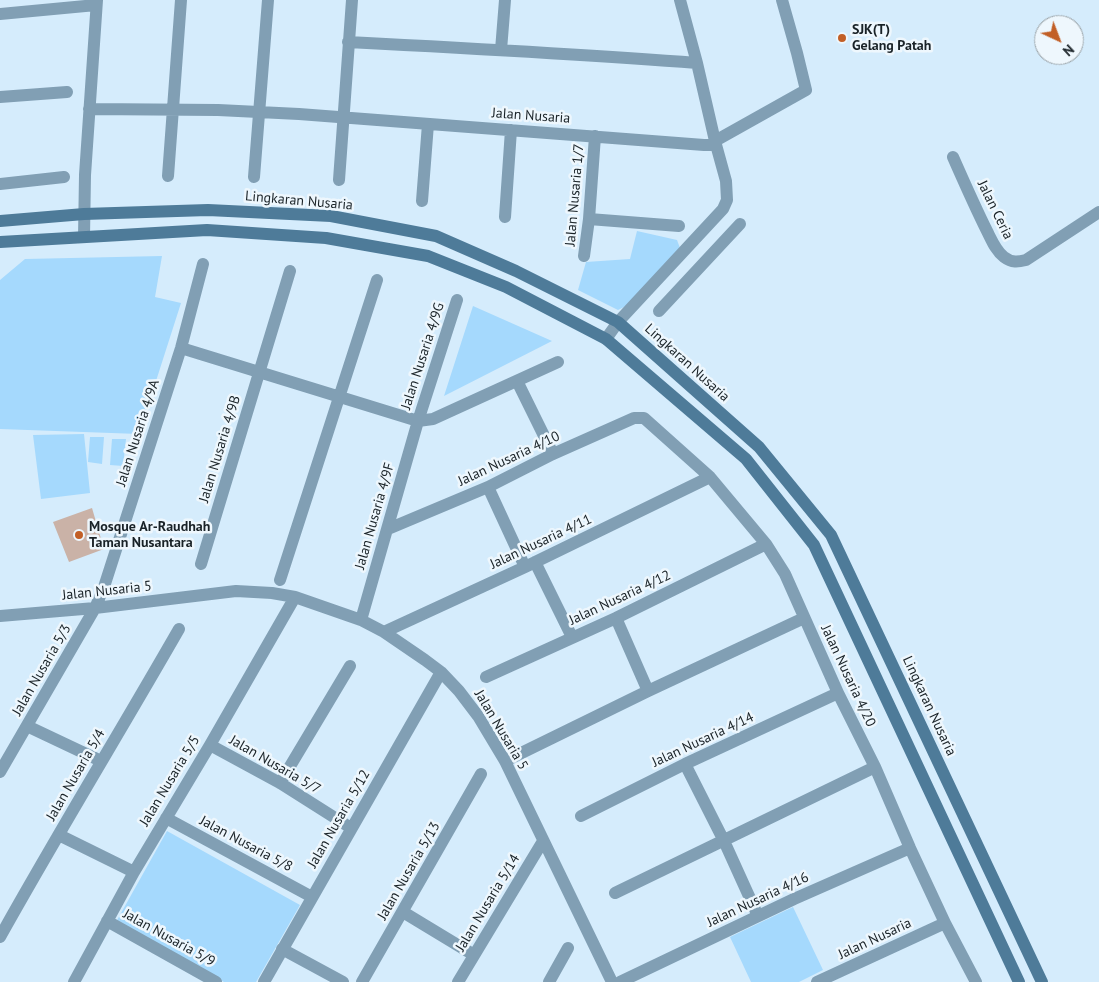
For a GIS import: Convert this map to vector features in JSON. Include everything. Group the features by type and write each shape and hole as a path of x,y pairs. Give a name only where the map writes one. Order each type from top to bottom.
{"main road":[{"name":"Lingkaran Nusaria","path":"0,221 84,214 208,210 332,216 436,236 516,271 618,322 759,447 831,535 1042,982"},
{"path":"0,242 208,230 326,238 428,256 506,287 606,339 746,459 814,545 1020,982"}],"street":[{"path":"168,176 181,0"},
{"path":"254,177 268,0"},
{"path":"339,180 352,0"},
{"path":"501,50 505,0"},
{"path":"606,339 618,322 723,210 727,200 726,181 680,0"},
{"path":"715,143 806,90 782,0"},
{"path":"8,9 97,2 89,109 84,237"},
{"path":"348,42 696,63"},
{"path":"0,97 67,92"},
{"name":"Jalan Nusaria","path":"89,109 299,114 704,145 715,143"},
{"path":"422,201 428,124"},
{"path":"505,217 511,130"},
{"name":"Jalan Nusaria 1/7","path":"584,256 589,219 595,136"},
{"name":"Jalan Ceria","path":"953,157 996,248 1010,261 1026,260 1099,212"},
{"path":"0,184 64,177"},
{"path":"589,219 679,226"},
{"path":"659,311 740,224"},
{"name":"Jalan Nusaria 4/9A","path":"95,608 104,587 181,348 203,264"},
{"name":"Jalan Nusaria 4/9B","path":"201,564 290,271"},
{"path":"280,580 377,280"},
{"name":"Jalan Nusaria 4/9G","path":"418,421 457,300"},
{"path":"181,348 418,421 433,419 558,362"},
{"path":"517,381 554,454"},
{"name":"Jalan Nusaria 4/10","path":"388,529 488,487 554,454 634,418 644,418"},
{"name":"Jalan Nusaria 4/20","path":"644,418 710,477 766,544 785,574 945,923 976,982"},
{"name":"Jalan Nusaria 4/9F","path":"361,620 418,421"},
{"name":"Jalan Nusaria 4/11","path":"384,632 604,530 710,477"},
{"path":"488,487 572,637"},
{"name":"Jalan Nusaria 4/12","path":"486,677 616,618 766,544"},
{"name":"Jalan Nusaria 5","path":"0,616 95,608 236,591 272,593 295,597 361,620 384,632 440,672 464,697 478,716 505,761 612,982"},
{"name":"Jalan Nusaria 5/5","path":"74,982 134,872 295,597"},
{"name":"Jalan Nusaria 5/3","path":"0,772 95,608"},
{"path":"616,618 648,691"},
{"path":"505,761 804,618"},
{"name":"Jalan Nusaria 5/4","path":"0,937 101,761 180,629"},
{"path":"280,783 350,666"},
{"name":"Jalan Nusaria 5/12","path":"264,982 440,672"},
{"name":"Jalan Nusaria 4/14","path":"581,816 685,764 838,693"},
{"path":"27,726 101,761"},
{"name":"Jalan Nusaria 5/7","path":"210,745 280,783 351,828"},
{"path":"685,764 724,841 758,916"},
{"path":"615,893 875,767"},
{"name":"Jalan Nusaria 5/13","path":"362,982 481,774"},
{"name":"Jalan Nusaria 5/8","path":"166,818 312,897"},
{"path":"59,835 134,872"},
{"name":"Jalan Nusaria 5/14","path":"458,982 543,841"},
{"name":"Jalan Nusaria 4/16","path":"620,982 803,895 910,848"},
{"path":"402,912 474,956"},
{"name":"Jalan Nusaria 5/9","path":"108,921 216,982"},
{"name":"Jalan Nusaria","path":"817,982 945,923"},
{"path":"549,982 568,948"},
{"path":"282,950 343,982"}],"shaded area":[{"path":"637,231 677,240 680,248 626,306 618,310 578,290 586,262 630,259"},
{"path":"162,256 155,297 181,303 139,434 0,429 0,280 25,259"},
{"path":"473,306 552,341 444,396"},
{"path":"84,434 90,493 41,499 33,435"},
{"path":"90,437 104,437 102,464 88,462"},
{"path":"112,439 126,439 123,466 110,465"},
{"path":"167,831 300,905 256,982 224,982 116,922"},
{"path":"793,907 823,970 799,982 751,982 730,937"}],"building":[{"name":"Mosque Ar-Raudhah Taman Nusantara","path":"92,508 104,549 69,562 53,522"}],"place":[{"name":"SJK(T) Gelang Patah","path":"842,38"},
{"name":"Mosque Ar-Raudhah Taman Nusantara","path":"79,535"}]}
